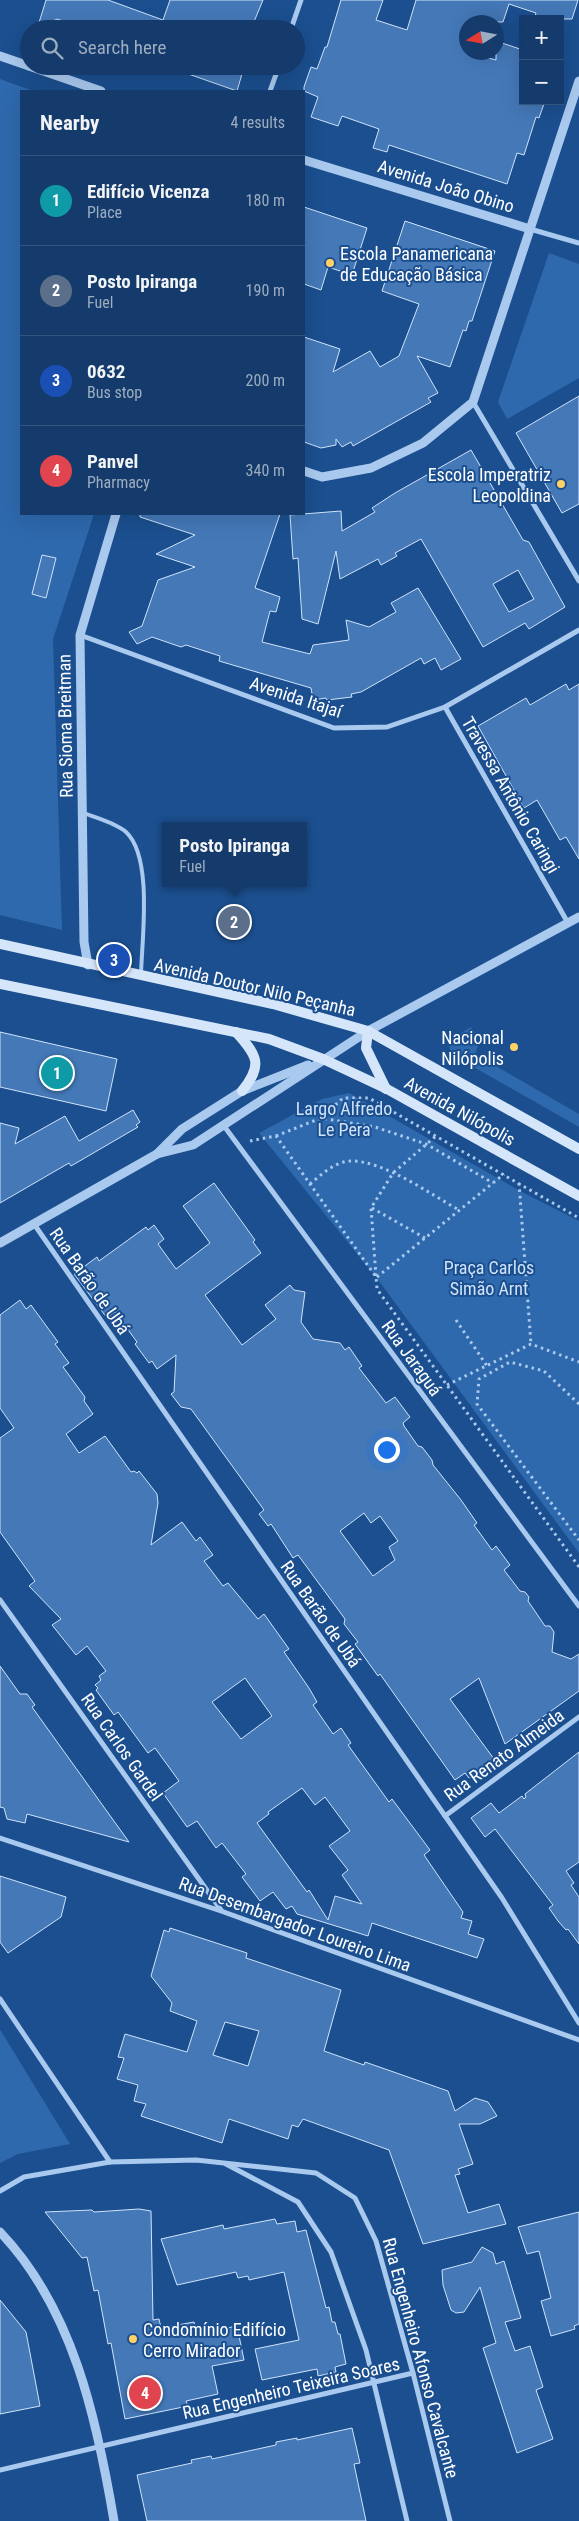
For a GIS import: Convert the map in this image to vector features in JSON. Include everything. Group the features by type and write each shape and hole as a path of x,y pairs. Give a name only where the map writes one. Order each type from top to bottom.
{"main road":[{"name":"Avenida Doutor Nilo Peçanha","path":"0,944 88,965 273,1004 368,1031"},
{"path":"0,984 270,1039 323,1059"},
{"path":"368,1031 366,1048 386,1089"},
{"name":"Avenida Nilópolis","path":"368,1031 579,1149"},
{"path":"236,1032 252,1050 256,1064 254,1076 242,1091"},
{"name":"Avenida Nilópolis","path":"323,1059 386,1089 579,1196"}],"street":[{"path":"294,20 301,0"},
{"path":"0,56 20,63"},
{"path":"55,75 98,90"},
{"path":"270,90 276,75"},
{"path":"305,471 322,477 371,468 423,442 473,402 579,81"},
{"name":"Avenida João Obino","path":"305,160 579,243"},
{"path":"473,402 579,581"},
{"name":"Rua Sioma Breitman","path":"88,965 84,942 80,636 116,515"},
{"name":"Avenida Itajaí","path":"80,636 334,728 387,727 445,707 579,630"},
{"name":"Travessa Antônio Caringi","path":"445,707 568,923"},
{"name":"Avenida Doutor Nilo Peçanha","path":"368,1031 579,917"},
{"name":"Rua Sioma Breitman","path":"74,961 84,942"},
{"path":"157,1154 193,1145 368,1031"},
{"path":"0,1243 157,1154 182,1129 242,1091 323,1059"},
{"name":"Rua Jaraguá","path":"224,1126 579,1606"},
{"name":"Rua Barão de Ubá","path":"34,1224 502,1898 579,2023"},
{"name":"Rua Carlos Gardel","path":"0,1600 221,1911"},
{"name":"Rua Renato Almeida","path":"445,1816 579,1717"},
{"name":"Rua Desembargador Loureiro Lima","path":"0,1838 221,1911 579,2040"},
{"path":"0,1999 110,2162"},
{"name":"Rua Engenheiro Afonso Cavalcante","path":"0,2190 24,2177 110,2162 196,2160 221,2161 316,2173 354,2198 376,2241 413,2373 450,2521"},
{"name":"Rua Engenheiro Afonso Cavalcante","path":"221,2161 298,2202 331,2252 366,2350 372,2382 407,2521"},
{"path":"0,2232 46,2291 74,2358 102,2447 114,2521"},
{"name":"Rua Engenheiro Teixeira Soares","path":"0,2470 413,2373"}],"lane":[{"path":"82,812 125,831 138,849 143,875 141,976"}],"path":[{"path":"237,1143 276,1136 320,1118 343,1098 369,1098 579,1218"},
{"path":"320,1118 375,1127 426,1144 494,1183"},
{"path":"276,1136 376,1277"},
{"path":"436,1136 392,1173 371,1208 377,1289 579,1566"},
{"path":"310,1184 331,1167 349,1161 368,1164 392,1173 459,1210"},
{"path":"376,1277 504,1174"},
{"path":"519,1183 531,1344"},
{"path":"371,1208 425,1238"},
{"path":"456,1320 487,1366"},
{"path":"447,1385 531,1344 579,1362"},
{"path":"579,1404 544,1371 510,1362 479,1379 476,1404 579,1540"}],"green space":[{"path":"0,79 30,90 20,90 20,515 94,515 53,639 62,930 0,915"},
{"path":"549,253 579,264 579,378 507,419 498,402"},
{"path":"471,1027 480,1041 475,1054 579,1114 579,1127 451,1054 448,1041"},
{"name":"Praça Carlos Simão Arnt","path":"349,1093 520,1191 579,1221 579,1553 376,1277 259,1133 322,1099"},
{"path":"0,2030 70,2144 18,2154 0,2163"}],"building":[{"path":"46,0 108,0 163,20 57,19 40,20"},
{"path":"170,0 263,0 255,20 163,20"},
{"path":"341,0 383,0 376,20 407,30 416,0 578,0 572,19 564,19 564,15 535,15 536,13 509,4 504,19 504,15 459,15 459,60 504,60 504,44 519,49 519,105 544,105 539,118 536,117 524,155 517,153 507,184 389,145 387,152 373,148 379,129 342,116 338,126 311,117 318,97 305,91 304,87 311,67 317,69 325,47 327,47"},
{"path":"191,75 242,75 237,90"},
{"path":"305,207 367,228 352,275 328,267 321,290 305,284"},
{"path":"405,221 495,251 472,321 469,321 466,331 463,330 450,367 417,356 438,393 428,398 431,402 353,446 351,442 342,447 336,439 336,445 321,448 305,442 305,337 340,349 333,372 370,351 380,367 399,356 419,304 382,291"},
{"name":"Escola Imperatriz Leopoldina","path":"579,396 579,504 562,513 516,433"},
{"path":"471,450 523,540 529,542 565,607 529,629 525,623 483,647 421,539 395,553 397,556 381,565 378,559 340,579 336,551 318,624 302,619 298,558 293,559 290,515 341,511 342,531 375,512 372,508","holes":["518,570 534,599 509,612 493,584"]},
{"path":"140,515 280,515 255,588 280,597 276,612 270,611 262,642 310,654 313,645 349,640 346,620 369,627 396,612 391,603 418,588 461,659 441,670 435,658 424,664 421,658 361,692 351,694 352,697 313,700 311,688 219,661 220,656 186,645 181,647 152,637 137,644 129,632 142,626 158,580 195,567 156,554 195,535 140,517"},
{"path":"42,555 56,558 46,598 32,594"},
{"path":"566,684 569,690 579,684 579,859 566,837 560,840 537,800 524,808 478,726 526,698 530,705"},
{"path":"0,1032 117,1059 106,1111 0,1087"},
{"path":"133,1110 140,1122 136,1125 138,1127 71,1166 69,1163 0,1203 0,1123 19,1128 15,1144 65,1116 79,1141"},
{"path":"214,1183 255,1240 253,1242 261,1253 205,1295 242,1345 276,1319 265,1305 290,1285 294,1290 305,1292 301,1322 313,1339 340,1343 345,1350 349,1347 362,1366 359,1368 386,1403 395,1397 410,1417 403,1423 404,1426 461,1500 477,1523 474,1525 492,1550 496,1546 510,1565 504,1570 520,1591 525,1592 529,1597 528,1601 545,1626 550,1626 554,1632 552,1652 571,1659 579,1654 579,1691 505,1744 479,1678 450,1699 494,1759 469,1778 465,1773 455,1780 380,1674 378,1676 355,1644 358,1642 344,1624 345,1619 298,1555 293,1558 271,1524 268,1526 259,1514 264,1510 191,1409 181,1407 171,1394 174,1392 176,1355 157,1369 152,1361 149,1363 135,1344 137,1342 115,1312 107,1318 74,1274 97,1257 99,1261 146,1227 148,1230 154,1225 164,1239 158,1244 176,1269 210,1243 183,1206","holes":["364,1513 371,1523 380,1516 398,1541 389,1547 395,1560 373,1576 340,1531"]},
{"path":"20,1300 26,1309 31,1305 58,1342 55,1344 69,1363 63,1367 85,1397 84,1401 93,1414 66,1434 79,1453 105,1436 131,1472 137,1473 139,1471 157,1494 158,1503 151,1545 182,1522 196,1541 200,1537 213,1555 204,1561 223,1586 228,1583 258,1619 264,1614 289,1649 284,1652 309,1688 317,1702 313,1705 333,1734 341,1728 351,1743 348,1745 389,1802 392,1799 430,1850 424,1855 463,1912 461,1918 472,1921 468,1934 484,1939 477,1958 372,1923 368,1936 297,1914 292,1906 286,1909 273,1892 260,1901 242,1877 246,1874 222,1843 216,1848 197,1821 187,1827 163,1793 179,1781 155,1748 148,1753 118,1712 114,1715 96,1690 98,1688 95,1685 101,1680 99,1676 106,1671 87,1646 76,1655 52,1625 61,1619 29,1586 35,1581 0,1532 0,1438 14,1428 0,1408 0,1315","holes":["245,1678 272,1716 241,1739 212,1702","302,1788 315,1805 325,1797 350,1831 329,1846 348,1870 342,1875 362,1904 335,1896 328,1920 309,1890 307,1892 257,1823 269,1814 268,1812"]},
{"path":"0,1666 20,1694 27,1694 35,1705 32,1707 129,1842 27,1814 25,1823 7,1819 4,1808 0,1807"},
{"path":"579,1752 579,1862 566,1871 574,1883 571,1885 579,1897 579,1944 568,1929 566,1930 558,1921 549,1908 553,1905 495,1829 485,1837 471,1818 491,1803 499,1813 522,1796 524,1799 526,1797 525,1794"},
{"path":"0,1876 66,1897 61,1917 8,1953 0,1942"},
{"path":"170,1928 247,1953 246,1958 341,1990 324,2051 364,2065 365,2062 448,2091 455,2111 475,2098 488,2102 497,2116 480,2124 459,2124 473,2164 458,2169 460,2174 455,2175 468,2213 499,2204 506,2224 423,2244 389,2150 303,2119 298,2127 292,2125 288,2139 229,2119 222,2143 141,2116 146,2104 134,2101 138,2085 117,2079 124,2058 118,2057 125,2034 187,2052 197,2021 170,2011 172,2003 151,1976 164,1930 169,1932","holes":["225,2022 259,2031 248,2066 213,2055"]},
{"path":"139,2209 151,2211 153,2320 159,2319 161,2328 194,2322 197,2334 237,2326 244,2360 212,2366 218,2394 186,2401 188,2406 125,2419 111,2343 108,2344 98,2290 94,2291 87,2257 82,2258 45,2212 92,2210 94,2212"},
{"path":"579,2212 579,2324 574,2326 575,2329 551,2336 541,2301 551,2298 539,2251 527,2254 518,2227"},
{"path":"275,2219 277,2224 295,2221 297,2232 306,2230 326,2308 329,2307 332,2322 335,2322 338,2334 340,2334 346,2364 335,2367 336,2372 318,2376 317,2369 262,2380 255,2349 299,2340 284,2272 249,2280 248,2276 238,2278 236,2272 177,2285 161,2239 223,2225 224,2229"},
{"path":"482,2247 493,2253 496,2264 504,2261 521,2318 505,2322 515,2351 530,2346 543,2387 536,2390 553,2439 517,2453 483,2348 496,2343 480,2287 464,2312 456,2313 451,2310 443,2285 442,2270 472,2262"},
{"path":"0,2300 26,2332 40,2406 0,2414"},
{"path":"352,2428 360,2463 354,2464 366,2521 147,2521 137,2475 192,2463 191,2460 211,2456 212,2459 276,2445 276,2442 297,2438 297,2440"}],"place":[{"name":"Escola Panamericana de Educação Básica","path":"330,263"},
{"name":"Escola Imperatriz Leopoldina","path":"561,484"},
{"name":"Posto Ipiranga","path":"234,922"},
{"name":"0632","path":"114,960"},
{"name":"Nacional Nilópolis","path":"514,1047"},
{"name":"Edifício Vicenza","path":"57,1073"},
{"name":"Condomínio Edifício Cerro Mirador","path":"133,2339"},
{"name":"Panvel","path":"145,2393"}],"park label":[{"name":"Largo Alfredo Le Pera","path":"344,1118"}]}
